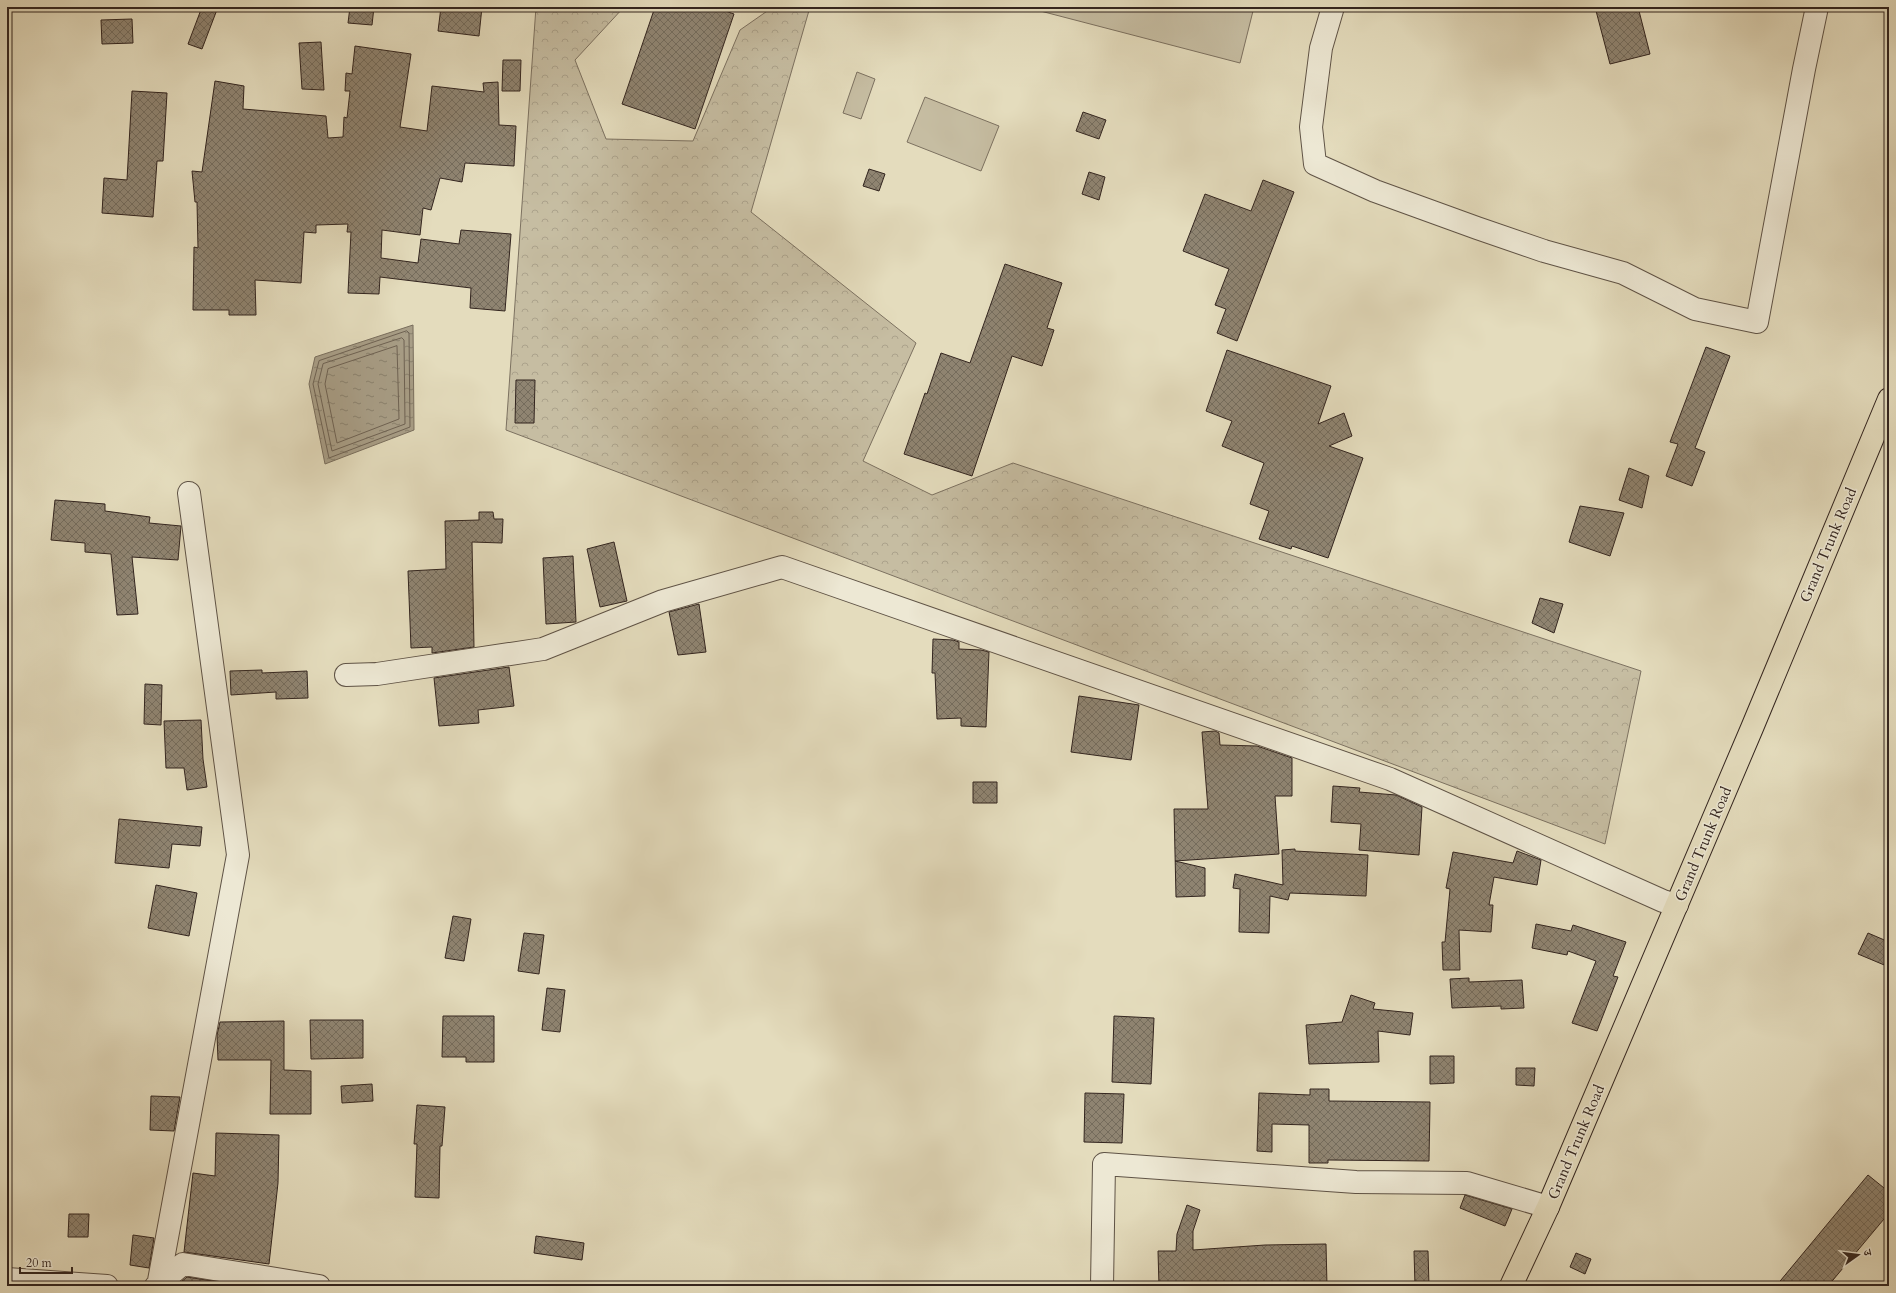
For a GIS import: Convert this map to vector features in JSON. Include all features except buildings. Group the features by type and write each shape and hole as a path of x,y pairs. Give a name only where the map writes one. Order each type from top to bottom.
{"highway":[{"name":"Grand Trunk Road","path":"1511,1286 1548,1206 1677,905 1889,399"}],"street":[{"path":"1333,7 1321,48 1311,127 1315,164 1376,191 1477,228 1544,251 1623,273 1695,309 1757,322 1817,7"},
{"path":"157,1286 238,855 189,493"},
{"path":"346,675 377,674 543,649 663,601 782,566 1390,779 1663,901 1677,905"},
{"path":"1102,1286 1104,1164 1356,1182 1467,1183 1548,1206"},
{"path":"157,1286 183,1264 319,1286"},
{"path":"7,1279 107,1286"}],"green space":[{"path":"536,7 624,7 575,60 606,139 693,141 740,30 773,7 810,7 751,212 916,343 863,461 932,495 1013,463 1641,671 1605,844 506,430"},
{"path":"1025,7 1254,7 1240,63"},
{"path":"857,72 875,79 861,119 843,113"},
{"path":"925,97 999,126 981,171 907,142"}],"water":[{"path":"413,325 414,430 325,464 309,384 315,357"}]}
